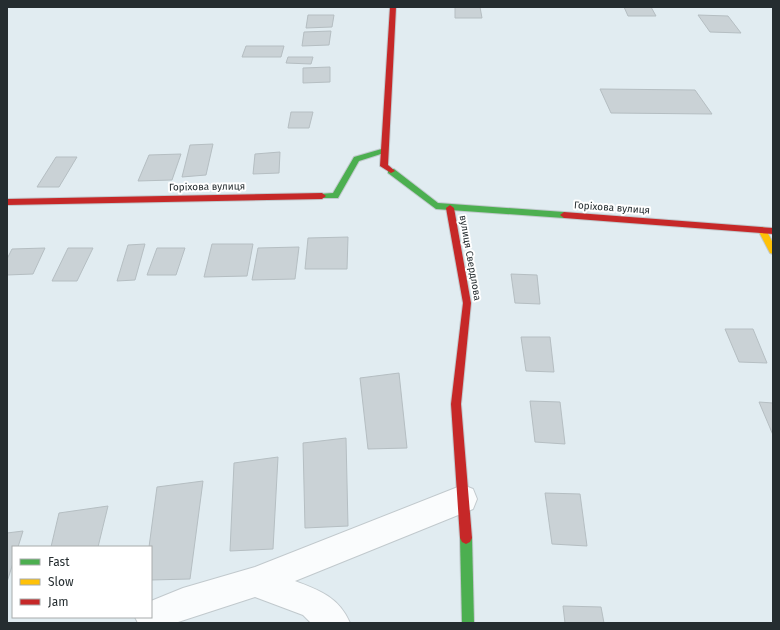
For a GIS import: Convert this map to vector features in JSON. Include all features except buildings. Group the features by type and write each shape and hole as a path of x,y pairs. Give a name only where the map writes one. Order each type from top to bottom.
{"street":[{"name":"вулиця Свердлова","path":"393,7 384,166 436,206 450,208 467,303 456,404 467,557 468,623"},
{"name":"Горіхова вулиця","path":"7,202 335,196 356,159 385,150"},
{"name":"Горіхова вулиця","path":"450,208 773,231"},
{"path":"762,230 773,251"},
{"path":"152,617 183,604 255,582 463,499"},
{"path":"255,582 313,603 334,623"},
{"path":"136,623 148,618"}],"traffic: fast":[{"path":"322,196 335,196 356,159 385,150"},
{"path":"391,171 436,206 564,215"},
{"path":"466,538 468,623"}],"traffic: slow":[{"path":"762,230 773,251"}],"traffic: jam":[{"path":"391,171 384,166 393,7"},
{"path":"7,202 322,196"},
{"path":"450,208 467,303 456,404 466,538"},
{"path":"564,215 773,231"}]}
